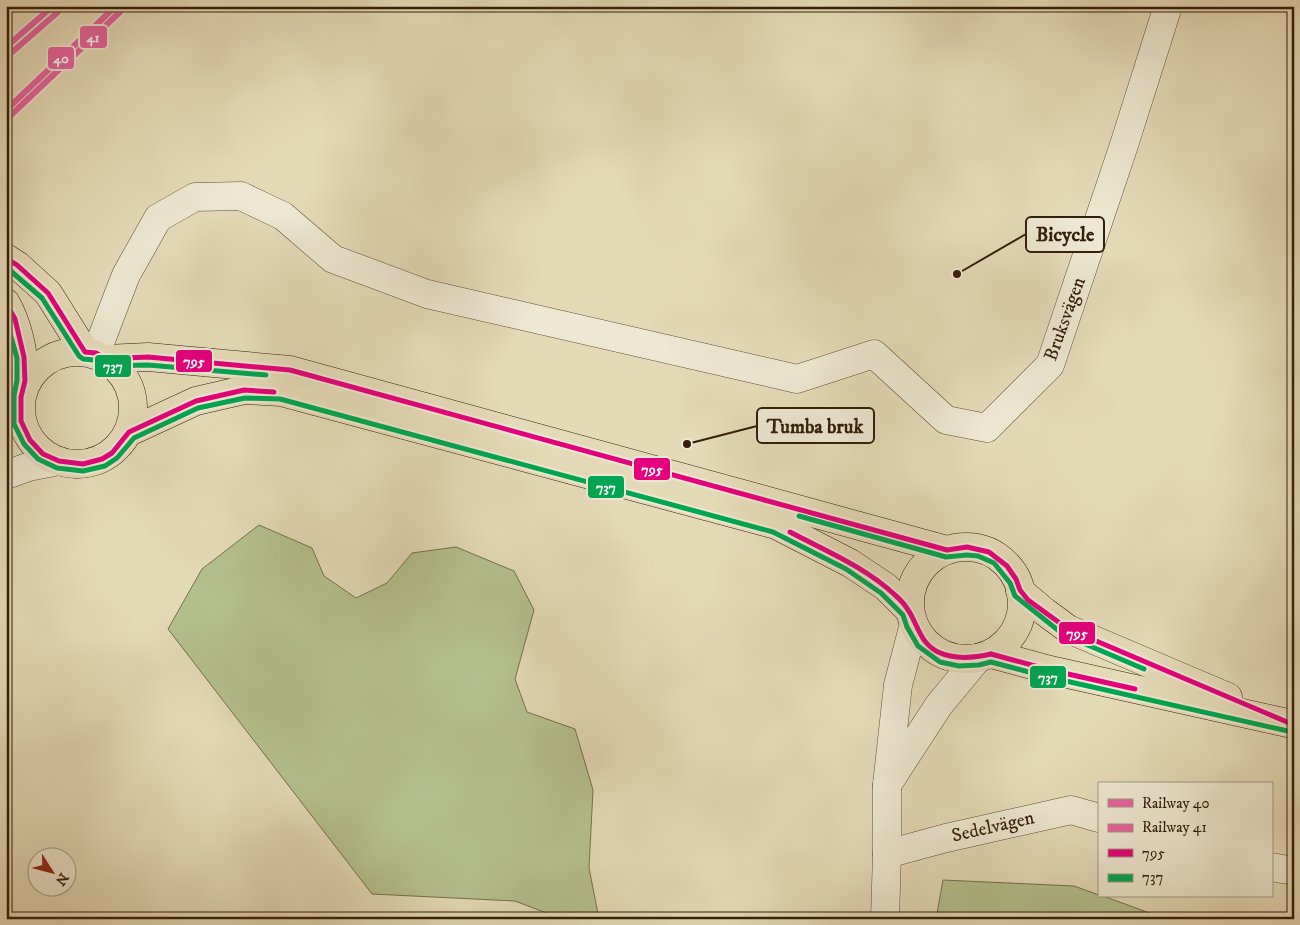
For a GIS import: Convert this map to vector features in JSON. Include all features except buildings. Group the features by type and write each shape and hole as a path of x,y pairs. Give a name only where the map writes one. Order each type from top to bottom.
{"main road":[{"path":"6,258 48,293 96,355 124,377 130,387 134,406 129,432"},
{"path":"6,303 15,319 24,357 18,396 22,421 30,440 43,454 59,461 83,464 102,459 112,453 129,432 196,401 244,390 281,392 776,525 850,563 886,587 912,618 924,641 943,655 959,659 984,656 1293,725"},
{"path":"18,396 45,362 65,352 148,357 290,370 947,550"},
{"path":"912,618 911,591 917,575 930,560 947,550 967,547 980,549 998,557 1016,580 1020,591 1021,611 1017,626 1004,644 984,656"},
{"path":"1020,591 1068,629 1293,725"}],"street":[{"name":"Bruksvägen","path":"96,355 126,275 158,218 195,197 241,196 283,216 333,259 427,294 797,379 874,354 946,420 987,428 1050,366 1168,6"},
{"path":"6,475 28,467 59,461"},
{"path":"885,919 887,785 898,685 912,618"},
{"path":"887,785 939,705 984,656"},
{"name":"Sedelvägen","path":"887,854 946,838 1071,810 1098,818"},
{"path":"1272,867 1294,871"}],"green space":[{"path":"259,525 312,548 324,576 356,598 387,583 412,553 456,547 514,571 534,610 515,679 527,712 575,729 593,790 589,868 599,919 562,919 515,901 372,894 168,629 202,569"},
{"path":"943,880 1074,886 1098,895 1098,898 1108,898 1166,919 936,919"}],"rail line":[{"name":"40","path":"6,47 53,6"},
{"name":"40","path":"6,110 116,6"},
{"name":"41","path":"11,115 121,11"},
{"name":"41","path":"11,53 58,12"}],"transit line":[{"name":"795","path":"6,258 17,265 48,293 85,352 96,353 106,359 148,357 290,370 947,550 967,547 989,552 1007,566 1016,579 1020,590 1028,600 1068,629 1294,725"},
{"name":"737","path":"6,267 42,298 79,356 83,359 94,360 105,366 148,365 266,375"},
{"name":"795","path":"6,303 15,319 24,357 25,381 21,397 21,421 30,440 43,454 59,461 83,464 102,459 112,453 129,432 196,401 244,390 274,392"},
{"name":"737","path":"6,319 17,358 14,424 24,444 38,459 57,468 83,471 105,466 117,458 134,438 198,408 245,398 280,399 773,532 846,569 881,593 903,615 907,627 918,646 940,662 959,666 991,662 1048,677 1292,732"},
{"name":"737","path":"799,516 946,557 978,556 994,563 1010,583 1015,596 1064,635 1144,669"},
{"name":"795","path":"790,532 845,560 883,585 903,603 924,640 938,652 944,655 964,658 991,654"},
{"name":"795","path":"991,654 1050,670 1135,689"}],"place":[{"name":"Bicycle","path":"957,274"},
{"name":"Tumba bruk","path":"687,444"}]}
